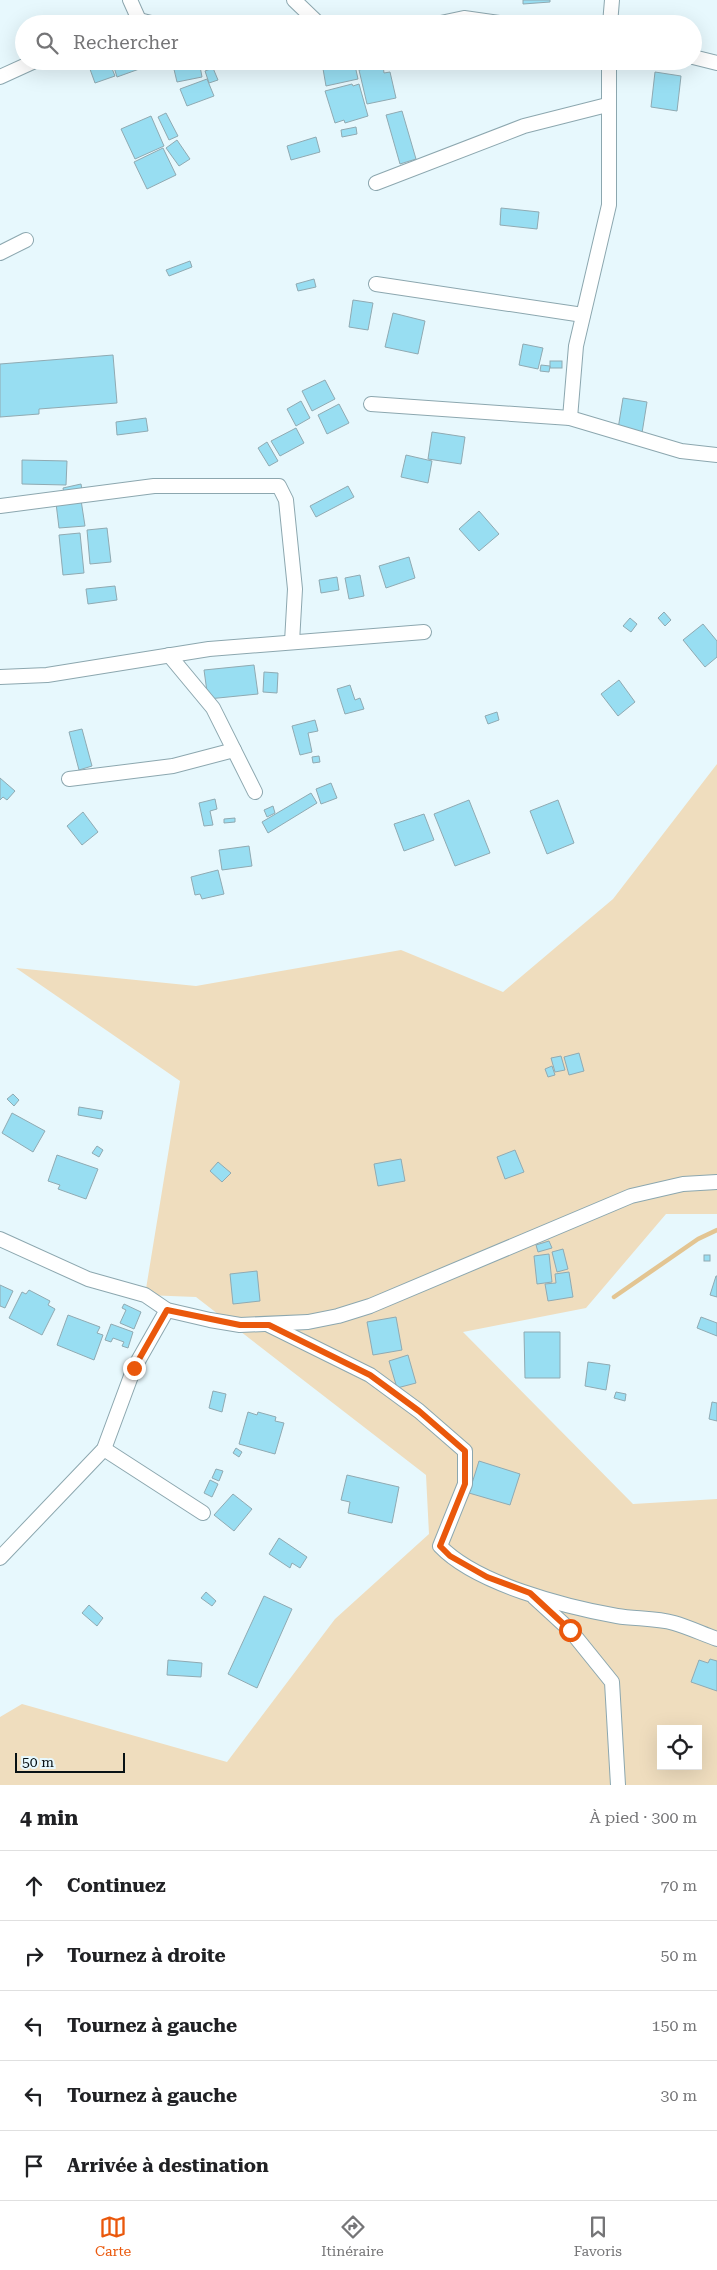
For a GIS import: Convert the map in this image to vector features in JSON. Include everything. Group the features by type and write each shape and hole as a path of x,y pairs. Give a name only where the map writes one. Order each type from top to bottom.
{"street":[{"path":"130,0 137,15"},
{"path":"294,0 310,15"},
{"path":"611,15 612,0"},
{"path":"702,59 717,63"},
{"path":"0,77 15,70"},
{"path":"570,418 576,346 609,206 607,105 609,70"},
{"path":"376,183 524,126 607,105"},
{"path":"0,253 26,240"},
{"path":"376,284 583,315"},
{"path":"371,404 570,418 681,451 717,455"},
{"path":"0,506 154,486 279,486 286,500 295,589 292,642"},
{"path":"0,677 47,675 208,649 424,632"},
{"path":"169,655 213,708 255,792"},
{"path":"69,779 173,766 234,750"},
{"path":"0,1239 88,1279 145,1295 167,1310 240,1325 308,1322 346,1314 370,1306 631,1196 683,1184 717,1182"},
{"path":"0,1558 104,1449 134,1368 167,1310"},
{"path":"269,1325 370,1375 419,1411 465,1451 465,1484 440,1546 450,1556 487,1577 558,1603 617,1616 672,1623 717,1639"},
{"path":"104,1449 203,1513"},
{"path":"530,1593 570,1630 612,1682 618,1785"}],"shaded area":[{"path":"717,764 717,1214 666,1214 586,1308 463,1332 633,1504 717,1499 717,1785 0,1785 0,1717 22,1704 227,1762 335,1619 429,1534 426,1475 196,1297 145,1295 180,1081 16,968 196,986 401,950 503,992 613,899"}],"building":[{"path":"523,0 550,0 550,2 523,4"},
{"path":"90,70 113,70 115,76 95,83"},
{"path":"115,70 136,70 117,77"},
{"path":"174,70 201,70 202,77 177,82"},
{"path":"214,70 218,80 209,83 205,71"},
{"path":"323,70 356,70 358,79 326,86"},
{"path":"359,70 384,70 384,73 390,72 396,98 367,104"},
{"path":"655,72 681,76 677,111 651,107"},
{"path":"207,79 214,96 187,106 180,89"},
{"path":"352,84 353,86 359,84 368,116 345,123 344,120 335,123 325,91"},
{"path":"402,111 416,159 400,164 386,115"},
{"path":"166,113 178,136 169,140 158,117"},
{"path":"151,116 164,146 135,159 121,129"},
{"path":"356,127 357,134 342,137 341,130"},
{"path":"316,137 320,152 291,160 287,146"},
{"path":"177,140 190,159 179,166 166,148"},
{"path":"163,148 176,175 147,189 134,162"},
{"path":"501,208 539,212 537,229 500,225"},
{"path":"190,261 192,267 169,276 166,270"},
{"path":"314,279 316,287 298,291 296,284"},
{"path":"353,300 373,303 368,330 349,327"},
{"path":"393,313 425,321 418,354 385,347"},
{"path":"523,344 543,348 538,369 519,365"},
{"path":"113,355 117,403 39,409 39,414 0,417 0,364"},
{"path":"550,361 562,361 562,368 550,368"},
{"path":"541,365 550,366 549,372 540,371"},
{"path":"325,380 335,399 312,411 302,391"},
{"path":"623,398 647,402 642,433 618,429"},
{"path":"301,401 310,418 296,426 287,409"},
{"path":"339,404 349,423 327,434 318,415"},
{"path":"146,418 148,431 117,435 116,422"},
{"path":"296,428 304,443 280,456 271,441"},
{"path":"432,432 465,437 461,464 428,459"},
{"path":"267,442 278,461 269,466 258,448"},
{"path":"406,455 432,461 428,483 401,477"},
{"path":"22,460 67,461 66,485 22,484"},
{"path":"81,484 82,490 64,493 63,488"},
{"path":"348,486 354,497 316,517 310,506"},
{"path":"81,500 85,526 59,528 56,503"},
{"path":"479,511 499,534 479,551 459,529"},
{"path":"107,528 111,562 90,564 87,530"},
{"path":"80,533 84,573 63,575 59,535"},
{"path":"409,557 415,578 386,588 379,566"},
{"path":"360,575 364,596 349,599 345,578"},
{"path":"337,577 339,590 321,593 319,580"},
{"path":"115,586 117,600 88,604 86,589"},
{"path":"664,612 671,620 665,626 658,618"},
{"path":"630,618 637,624 631,632 623,626"},
{"path":"703,624 717,641 717,657 705,667 683,640"},
{"path":"254,665 258,694 208,699 204,670"},
{"path":"264,672 278,673 277,693 263,692"},
{"path":"619,680 635,702 618,716 601,694"},
{"path":"350,685 355,700 360,698 364,709 345,714 337,689"},
{"path":"497,712 499,720 488,724 485,716"},
{"path":"315,720 318,731 308,733 312,752 300,755 292,726"},
{"path":"82,729 92,766 79,770 69,732"},
{"path":"319,756 320,762 313,763 312,757"},
{"path":"0,778 15,791 7,800 3,797 0,800"},
{"path":"331,783 337,798 321,804 316,789"},
{"path":"311,793 317,803 268,833 262,822"},
{"path":"215,799 217,809 210,811 213,825 204,826 199,803"},
{"path":"469,800 490,853 455,866 434,814"},
{"path":"558,800 574,843 547,854 530,811"},
{"path":"273,806 275,813 267,817 264,810"},
{"path":"83,812 98,832 82,845 67,826"},
{"path":"424,814 434,840 404,851 394,824"},
{"path":"235,818 235,822 224,823 224,819"},
{"path":"249,846 252,866 222,870 219,850"},
{"path":"218,870 224,894 202,899 200,894 195,895 191,877"},
{"path":"579,1053 584,1071 569,1075 564,1057"},
{"path":"561,1056 565,1070 555,1072 551,1058"},
{"path":"552,1066 555,1075 548,1077 545,1069"},
{"path":"13,1094 19,1100 14,1106 7,1099"},
{"path":"79,1107 103,1111 101,1119 78,1115"},
{"path":"12,1113 45,1131 33,1152 2,1133"},
{"path":"97,1146 103,1150 99,1157 92,1153"},
{"path":"515,1150 524,1172 505,1179 497,1157"},
{"path":"57,1155 98,1169 86,1199 58,1189 60,1185 48,1181"},
{"path":"401,1159 405,1181 378,1186 374,1164"},
{"path":"218,1162 231,1173 222,1182 210,1171"},
{"path":"549,1241 552,1248 538,1252 536,1245"},
{"path":"563,1249 568,1269 557,1272 552,1252"},
{"path":"549,1254 552,1282 537,1284 534,1256"},
{"path":"704,1255 710,1255 710,1261 704,1261"},
{"path":"257,1271 260,1301 233,1304 230,1274"},
{"path":"569,1272 573,1297 548,1301 545,1284 556,1283 555,1274"},
{"path":"717,1276 717,1297 710,1295"},
{"path":"0,1285 13,1291 5,1308 0,1306"},
{"path":"29,1290 50,1301 48,1305 55,1309 42,1335 9,1318 22,1292 26,1294"},
{"path":"124,1304 141,1312 134,1329 120,1323 126,1310 122,1308"},
{"path":"68,1315 100,1327 97,1333 103,1335 94,1360 57,1345"},
{"path":"396,1317 402,1350 373,1355 367,1322"},
{"path":"701,1317 717,1323 717,1336 697,1328"},
{"path":"111,1324 133,1332 128,1348 122,1346 124,1342 113,1338 111,1342 105,1340"},
{"path":"524,1332 560,1332 560,1378 525,1378"},
{"path":"408,1355 416,1383 397,1388 389,1361"},
{"path":"588,1362 610,1365 606,1390 585,1386"},
{"path":"213,1391 226,1394 222,1412 209,1408"},
{"path":"616,1392 626,1394 625,1401 614,1398"},
{"path":"712,1402 717,1403 717,1421 709,1419"},
{"path":"248,1412 257,1415 258,1412 276,1417 275,1421 284,1423 275,1454 239,1444"},
{"path":"236,1448 242,1452 239,1457 233,1453"},
{"path":"479,1461 520,1474 510,1505 469,1493"},
{"path":"216,1469 223,1471 219,1481 212,1478"},
{"path":"347,1475 399,1487 392,1523 348,1513 350,1502 341,1500"},
{"path":"210,1480 218,1484 212,1497 204,1493"},
{"path":"233,1494 252,1509 234,1531 214,1515"},
{"path":"279,1538 307,1557 300,1568 292,1563 290,1568 269,1554"},
{"path":"206,1592 216,1601 212,1606 201,1598"},
{"path":"264,1596 292,1609 257,1688 228,1674"},
{"path":"89,1605 103,1618 97,1626 82,1613"},
{"path":"710,1659 717,1661 717,1691 691,1682 699,1660 708,1663"},
{"path":"168,1660 202,1663 201,1677 167,1675"}],"waterway":[{"path":"614,1297 698,1239 717,1230"}],"route":[{"path":"134,1368 167,1310 240,1325 269,1325 370,1375 419,1411 465,1451 465,1484 440,1546 450,1556 487,1577 530,1593 570,1630"}]}
